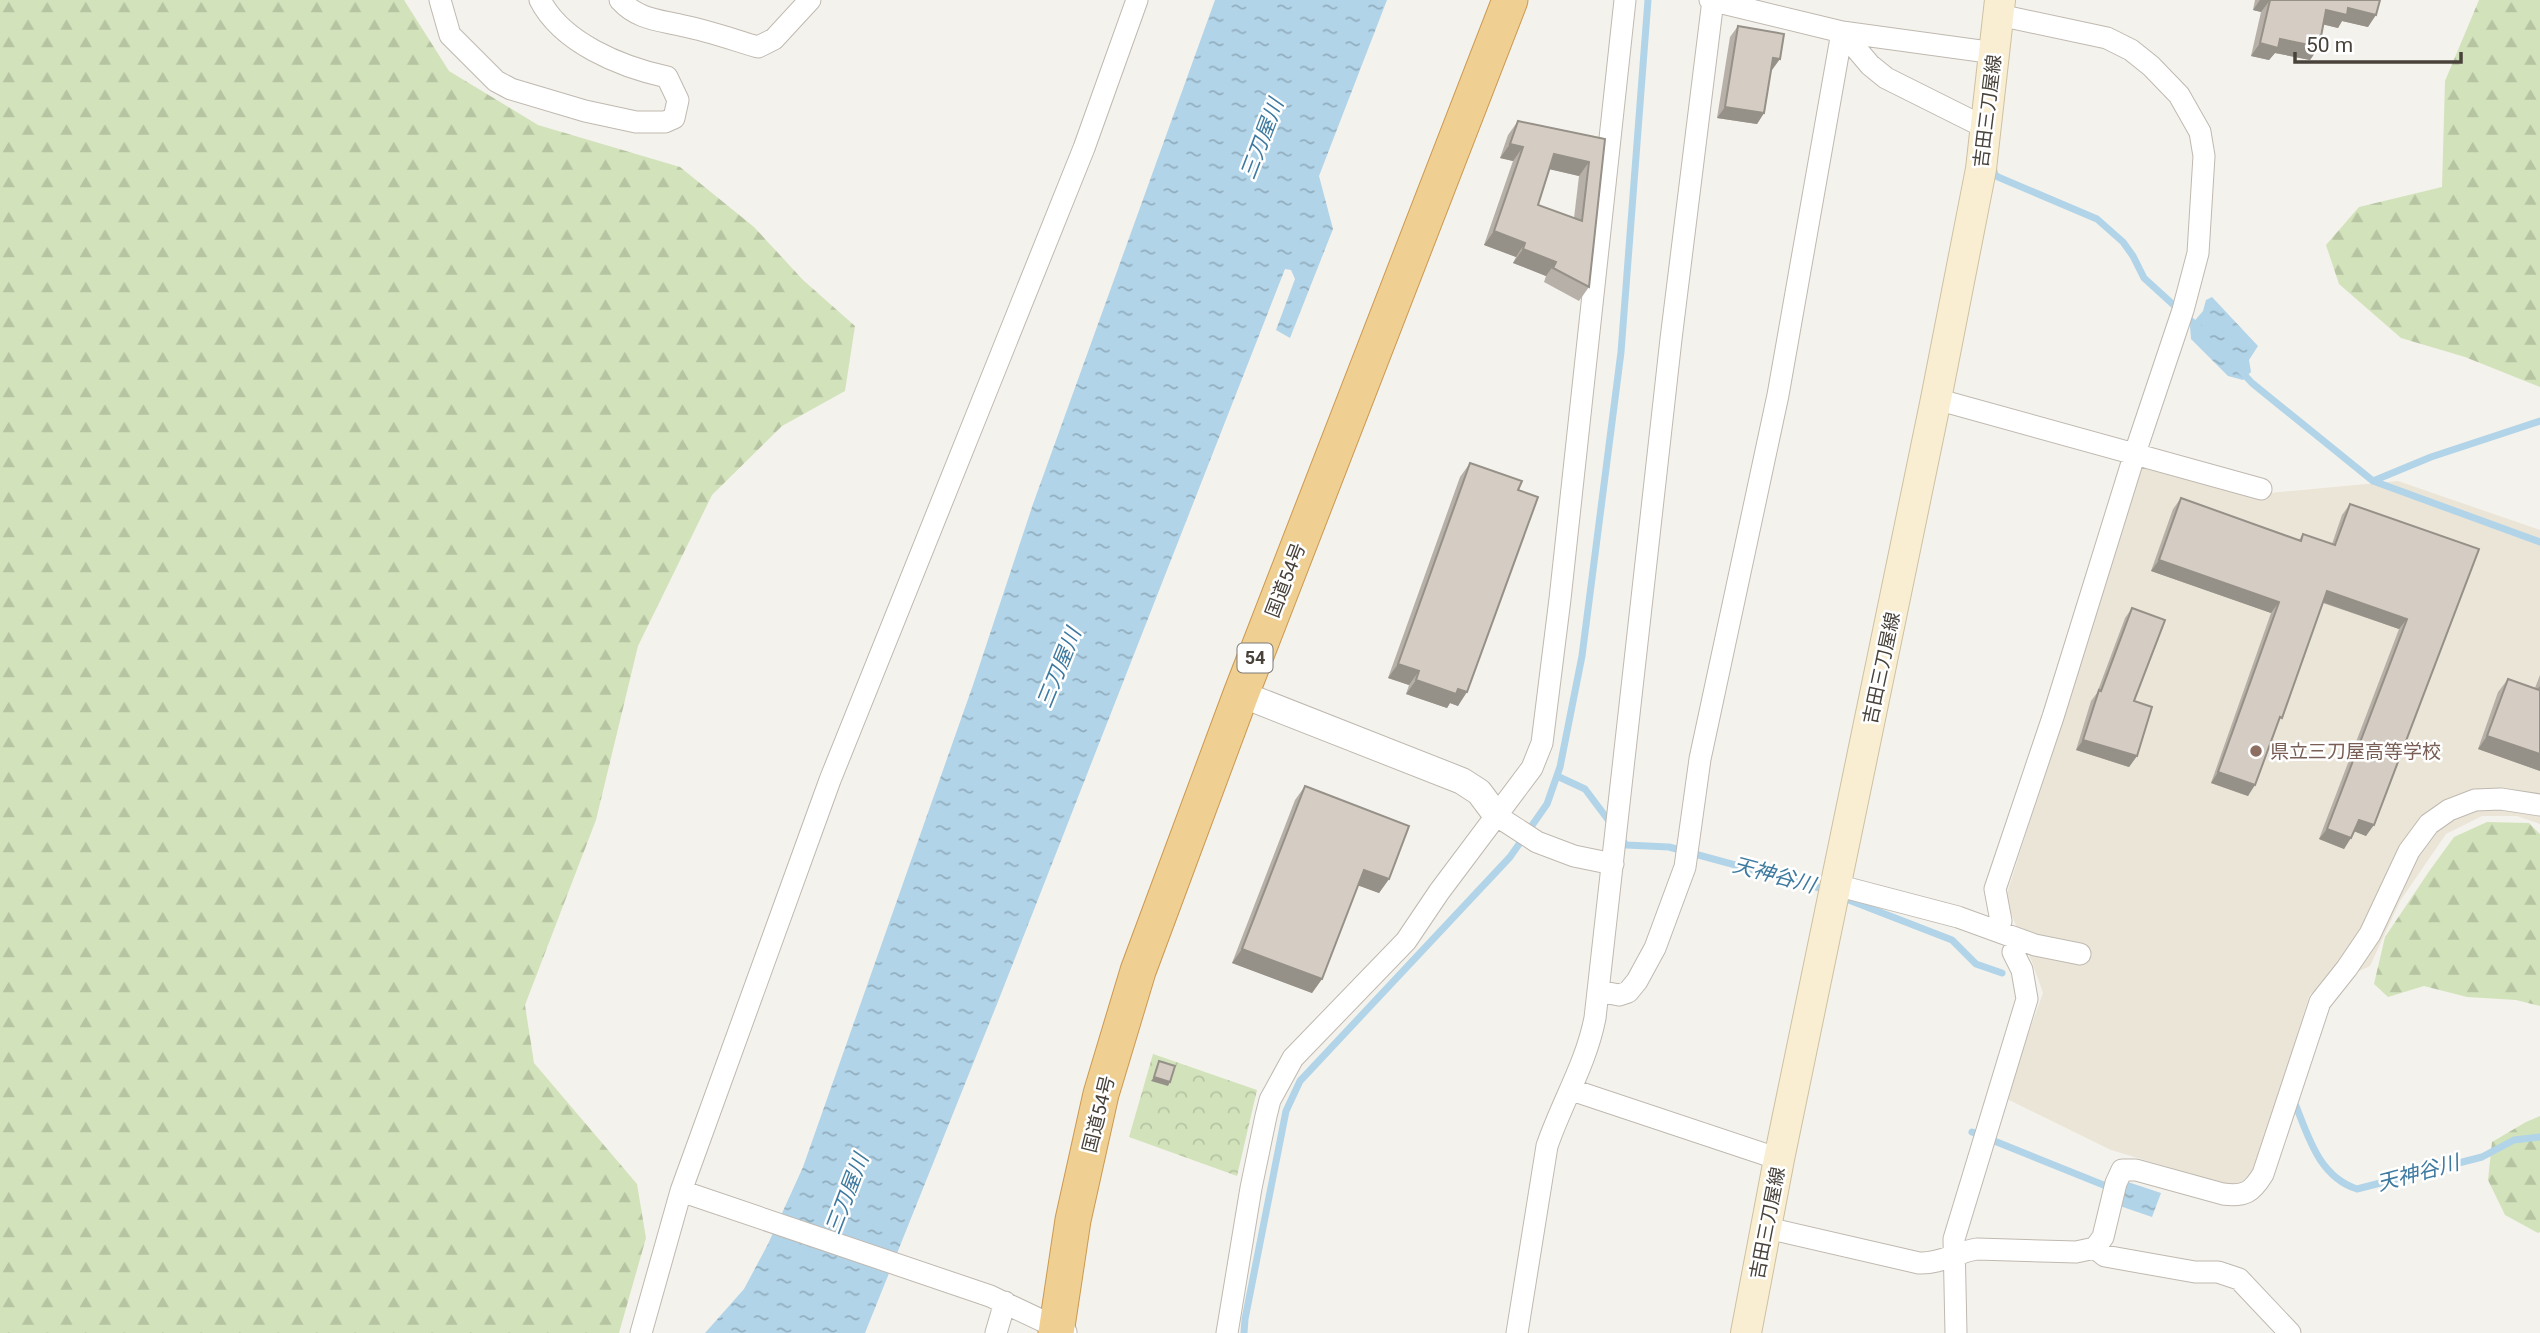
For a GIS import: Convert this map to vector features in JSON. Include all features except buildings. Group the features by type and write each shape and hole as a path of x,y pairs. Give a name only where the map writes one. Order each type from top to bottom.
{"highway":[{"name":"国道54号","path":"1060,1331 1073,1220 1101,1094 1138,971 1241,694 1510,0"}],"main road":[{"name":"吉田三刀屋線","path":"1746,1333 1981,169 2000,8"}],"street":[{"path":"440,0 450,35 496,81 511,89 585,111 636,122 664,122 674,118 678,100 667,76 640,71 613,60 565,33 548,16 540,0"},
{"path":"620,0 629,9 650,20 685,26 758,47 774,39 810,0"},
{"path":"641,1333 686,1192 830,780 1084,148 1137,0"},
{"path":"1227,1333 1248,1200 1270,1100 1281,1078 1293,1058 1406,941 1439,892 1532,768 1542,743 1625,0"},
{"path":"1517,1333 1548,1146 1555,1122 1590,1046 1712,0 1842,32 1995,53"},
{"path":"2000,8 2107,38 2131,50 2179,95 2200,132 2204,156 2198,253 2183,310 1995,889 2001,921"},
{"path":"1842,32 1870,65 1886,78 1986,128"},
{"path":"1598,991 1619,995 1628,992 1637,981 1655,948 1685,867 1700,759 1778,395 1842,32"},
{"path":"1936,399 2261,489"},
{"path":"1241,694 1462,781 1479,792 1497,816 1537,842 1574,856 1613,864"},
{"path":"1767,1228 1933,1264 1978,1249 2076,1252 2095,1248 2104,1237 2116,1183 2122,1170 2136,1170 2224,1194 2238,1196 2249,1193 2263,1174 2320,1002 2370,934 2409,851 2429,824 2449,810 2475,800 2501,799 2540,805"},
{"path":"1836,885 1958,917 2035,945 2080,954"},
{"path":"1956,1333 1954,1239 2025,1008 2026,987 2022,970 2013,952"},
{"path":"1572,1090 1779,1159"},
{"path":"686,1192 998,1299 1060,1331"},
{"path":"2095,1248 2105,1256 2196,1272 2218,1272 2239,1279 2290,1333"},
{"path":"996,1333 998,1299"}],"shaded area":[{"path":"2142,465 2248,495 2398,481 2540,530 2540,824 2517,816 2482,816 2446,834 2400,901 2370,966 2310,994 2254,1171 2235,1187 2111,1150 2005,1098 2043,993 2005,900"}],"green space":[{"path":"0,0 404,0 449,71 538,125 680,167 754,227 803,280 855,326 845,391 782,426 712,495 638,646 596,820 525,1005 534,1063 637,1184 646,1238 619,1333 0,1333"},
{"path":"2479,0 2540,0 2540,387 2465,357 2401,338 2339,284 2326,245 2359,207 2442,187 2445,81"},
{"path":"2487,822 2529,823 2540,834 2540,1006 2516,1000 2467,997 2424,986 2388,997 2374,984 2385,937 2454,837"},
{"path":"1153,1054 1257,1090 1237,1176 1129,1137"},
{"path":"2540,1116 2538,1233 2505,1215 2488,1180 2492,1142"}],"water":[{"name":"三刀屋川","path":"1215,0 1387,0 1319,176 1333,229 1290,338 1276,330 1295,279 1291,270 1285,269 865,1333 705,1333 744,1289 803,1167 973,685 1033,504"},
{"path":"2212,297 2258,346 2249,360 2251,372 2243,380 2228,376 2191,339 2190,326 2203,311 2206,300"},
{"path":"2122,1180 2161,1193 2152,1217 2114,1204"}],"waterway":[{"path":"1244,1333 1286,1111 1300,1081 1510,857 1547,804 1560,767 1582,656 1621,352 1648,0"},
{"path":"1993,167 1998,177 2097,219 2123,242 2144,278 2200,329"},
{"path":"2240,370 2252,383 2373,481 2540,542"},
{"path":"2373,481 2431,457 2540,421"},
{"name":"天神谷川","path":"1557,776 1585,789 1612,825"},
{"name":"天神谷川","path":"1621,838 1626,845 1669,847 1827,890"},
{"name":"天神谷川","path":"1841,897 1952,940 1976,964 2002,973"},
{"name":"天神谷川","path":"2296,1106 2311,1144 2325,1166 2334,1176 2357,1189 2482,1157 2514,1140 2540,1137"},
{"name":"天神谷川","path":"1972,1132 2111,1188"}],"place":[{"name":"県立三刀屋高等学校","path":"2256,751"}]}
